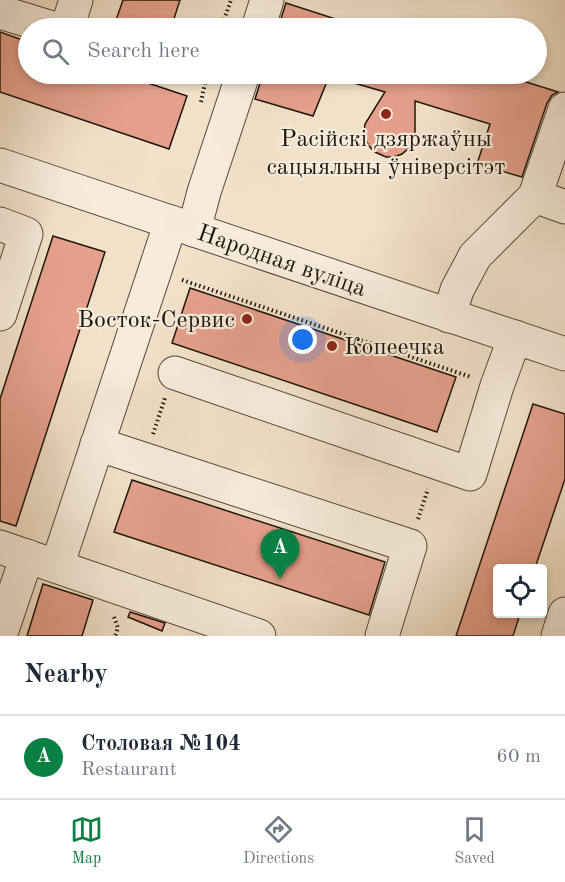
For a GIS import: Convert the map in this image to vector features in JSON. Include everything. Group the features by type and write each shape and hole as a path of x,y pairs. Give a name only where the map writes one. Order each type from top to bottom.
{"street":[{"path":"70,18 76,0"},
{"path":"261,18 267,0"},
{"path":"0,12 20,18"},
{"path":"57,566 97,444 182,226 204,192 240,84"},
{"path":"449,316 457,290 475,256 535,196 565,109"},
{"name":"Народная вуліца","path":"0,165 565,354"},
{"path":"535,196 565,207"},
{"path":"0,224 26,234 0,314"},
{"path":"175,373 470,474 497,386 515,337"},
{"path":"97,444 410,546 382,636"},
{"path":"0,636 13,551 259,636"},
{"path":"558,636 565,614"}],"path":[{"path":"225,18 231,0"},
{"path":"176,278 497,386"},
{"path":"410,546 436,464"}],"building":[{"path":"123,0 180,0 174,18 117,18"},
{"path":"286,3 332,18 281,18"},
{"path":"0,32 18,38 18,84 151,84 187,96 169,149 0,92"},
{"path":"260,84 326,84 313,116 255,99"},
{"path":"357,84 533,84 558,92 552,95 547,103 522,177 477,164 490,124 415,101 415,135 410,147 394,157 386,157 375,152 365,138 365,124 385,92"},
{"path":"53,236 105,252 16,526 0,521 0,399"},
{"path":"190,288 456,377 437,432 172,343"},
{"path":"533,404 565,414 565,479 536,564 493,564 493,618 519,618 513,636 456,636"},
{"path":"132,480 385,562 369,615 114,532"},
{"path":"43,584 93,600 82,636 27,636"},
{"path":"130,612 165,623 162,631 128,617"}],"place":[{"name":"Расійскі дзяржаўны сацыяльны ўніверсітэт","path":"386,114"},
{"name":"Восток-Сервис","path":"247,319"},
{"name":"Копеечка","path":"332,346"},
{"name":"Столовая №104","path":"280,579"}]}
